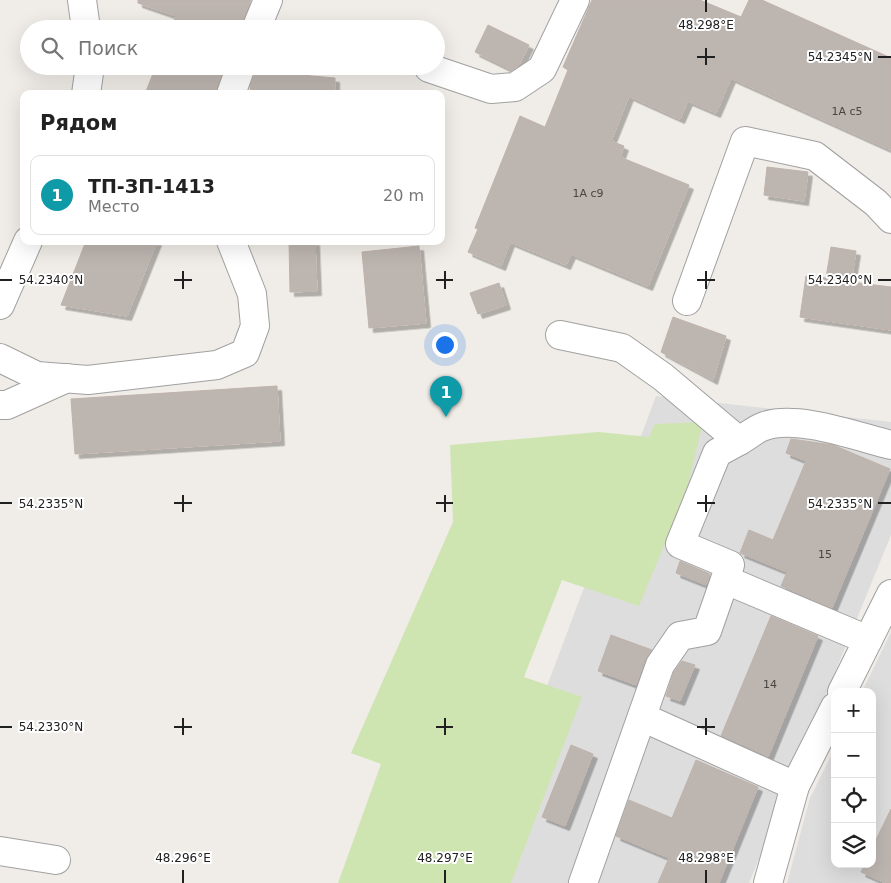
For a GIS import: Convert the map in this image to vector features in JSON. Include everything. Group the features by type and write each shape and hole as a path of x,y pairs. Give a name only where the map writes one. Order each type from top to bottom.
{"street":[{"path":"82,0 85,20"},
{"path":"260,20 268,0"},
{"path":"445,73 491,89 515,87 542,69 574,0"},
{"path":"87,90 89,75"},
{"path":"232,90 238,75"},
{"path":"687,301 745,141 815,156 876,203 891,219"},
{"path":"0,305 26,245"},
{"path":"0,358 37,376 88,380 217,365 245,353 255,326 252,294 233,245"},
{"path":"560,335 622,348 663,377 740,441"},
{"path":"0,405 7,406 68,378"},
{"path":"583,883 660,666 680,636 707,632 726,580 730,565 680,544 717,453 763,426 786,422 806,424 891,446"},
{"path":"726,580 868,640"},
{"path":"844,688 891,594"},
{"path":"768,883 796,786 831,715"},
{"path":"642,717 796,786"},
{"path":"0,851 56,860"}],"shaded area":[{"path":"656,396 891,422 891,535 749,883 473,883"},
{"path":"891,632 891,883 787,883 810,798 831,756 831,868 876,868 876,688 864,688"}],"green space":[{"path":"703,422 686,493 639,606 562,580 524,677 582,697 511,883 338,883 381,764 351,753 453,522 450,445 598,432 649,437 655,424"}],"building":[{"path":"138,0 251,0 244,20 174,20 176,16 138,3"},
{"path":"592,0 700,0 741,17 749,0 762,0 891,58 891,150 731,78 716,113 688,101 680,119 629,96 611,141 624,146 620,157 689,185 648,286 571,254 566,265 510,242 501,266 468,252 478,229 475,228 520,116 545,127 568,70 563,67"},
{"path":"488,25 529,45 519,65 512,70 475,52"},
{"path":"152,75 221,75 216,90 147,90"},
{"path":"254,75 301,75 335,78 335,90 250,90"},
{"path":"767,167 808,172 804,201 764,195"},
{"path":"84,245 155,245 127,316 61,305"},
{"path":"289,245 315,245 317,291 290,292"},
{"path":"419,246 426,323 369,328 362,252"},
{"path":"831,247 856,251 851,282 891,287 891,330 800,317 806,276 826,278"},
{"path":"499,283 506,305 478,314 470,293"},
{"path":"673,317 726,336 713,380 661,352"},
{"path":"277,386 280,441 75,454 71,399"},
{"path":"791,439 833,445 890,469 832,608 781,586 787,572 740,553 749,530 773,540 806,461 786,453"},
{"path":"680,561 710,574 706,585 676,573"},
{"path":"771,616 818,636 768,757 721,736"},
{"path":"611,635 652,650 645,660 636,685 598,671"},
{"path":"682,661 695,665 680,701 666,696 674,672"},
{"path":"571,745 593,754 565,826 542,817"},
{"path":"696,760 758,787 719,883 658,883 669,858 616,836 629,800 672,818"},
{"path":"891,809 891,883 885,883 861,872 863,868 876,868 876,840"}],"place":[{"name":"ТП-ЗП-1413","path":"446,417"}]}
